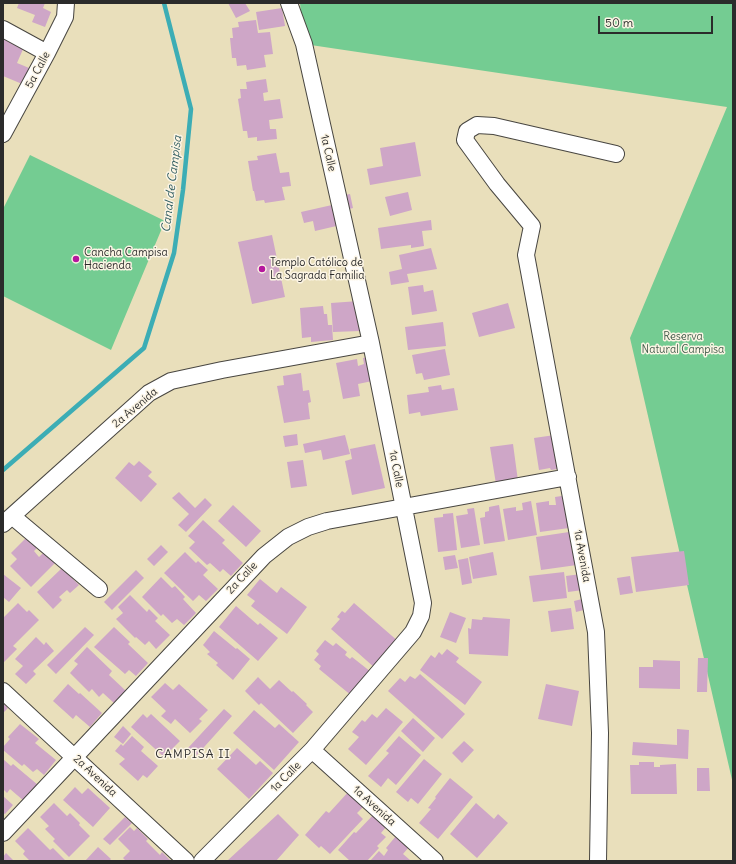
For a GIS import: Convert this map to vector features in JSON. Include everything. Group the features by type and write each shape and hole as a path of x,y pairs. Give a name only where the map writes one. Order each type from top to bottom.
{"street":[{"name":"5a Calle","path":"3,134 65,17 66,3"},
{"name":"1a Calle","path":"202,861 312,750 413,632 421,616 423,603 371,344 304,44 290,3"},
{"path":"3,29 47,53"},
{"name":"1a Avenida","path":"598,861 600,733 596,632 526,254 532,226 465,140 467,131 477,125 494,126 616,154"},
{"name":"2a Avenida","path":"8,520 149,394 171,381 222,370 371,344"},
{"name":"2a Calle","path":"3,833 264,556 288,537 308,527 327,521 568,478"},
{"path":"8,520 99,589"},
{"name":"2a Avenida","path":"3,691 186,861"},
{"name":"1a Avenida","path":"312,750 436,861"}],"green space":[{"name":"Reserva Natural Campisa","path":"300,3 733,3 733,784 630,338 727,107 304,44"},
{"name":"Cancha Campisa Hacienda","path":"30,155 165,221 111,350 3,296 3,209"}],"building":[{"path":"19,3 45,3 43,8 51,12 45,27 32,22 35,15 17,8"},
{"path":"228,3 245,3 250,11 236,18"},
{"path":"282,8 285,26 259,30 256,12"},
{"path":"256,20 258,33 270,32 273,54 264,55 266,67 247,70 246,65 237,66 236,58 232,58 230,38 233,38 232,28 239,27 238,22"},
{"path":"3,38 24,47 17,63 34,70 27,86 3,76"},
{"path":"266,79 268,92 263,93 264,101 280,99 283,118 269,120 270,129 276,129 277,139 257,141 257,137 248,138 247,131 243,131 238,99 241,98 240,89 247,89 246,82"},
{"path":"415,142 421,176 370,185 367,169 383,166 380,148"},
{"path":"276,153 280,173 289,172 291,186 282,187 285,200 265,203 264,200 256,201 248,161 258,160 257,156"},
{"path":"408,192 412,210 390,216 385,197"},
{"path":"350,194 353,208 342,211 345,224 315,231 313,221 304,223 301,212 332,205 331,198"},
{"path":"431,220 432,230 422,231 424,246 411,248 411,245 381,249 378,228"},
{"name":"Templo Católico de La Sagrada Familia","path":"272,235 285,297 252,304 238,242"},
{"path":"431,248 437,269 407,274 409,282 391,285 389,272 402,269 399,255"},
{"path":"423,285 424,292 433,290 437,311 412,315 408,287"},
{"path":"359,301 360,331 333,332 331,303"},
{"path":"508,303 515,328 479,337 472,313"},
{"path":"323,306 324,314 327,314 328,325 332,325 333,340 311,342 311,337 302,338 300,308"},
{"path":"443,322 446,346 408,350 405,327"},
{"path":"445,349 450,375 424,380 422,373 416,374 412,355"},
{"path":"369,357 377,380 358,384 360,396 343,399 336,363 357,359 358,366 364,364 363,358"},
{"path":"301,373 303,391 309,390 311,402 308,403 310,419 284,423 277,386 284,385 283,376"},
{"path":"441,385 442,390 454,388 458,410 421,416 420,412 409,414 407,395 429,392 428,387"},
{"path":"297,434 298,445 285,447 283,436"},
{"path":"345,435 350,454 323,460 321,450 305,453 303,444"},
{"path":"555,435 564,468 539,470 534,438"},
{"path":"375,444 385,488 352,495 345,461 352,459 350,449"},
{"path":"513,444 518,481 496,484 490,447"},
{"path":"303,460 307,486 291,488 287,462"},
{"path":"139,461 152,472 148,476 157,484 141,502 115,478 129,462 134,466"},
{"path":"179,492 195,508 205,498 212,505 186,532 178,525 189,514 172,498"},
{"path":"568,495 569,528 540,532 536,503 549,501 549,505 556,505 555,497"},
{"path":"531,501 537,535 508,540 503,509 516,507 516,511 523,510 522,503"},
{"path":"233,505 261,531 246,547 218,521"},
{"path":"499,505 505,541 484,544 480,518 485,517 485,512 489,511 489,507"},
{"path":"474,508 480,545 461,548 456,516 468,514 467,509"},
{"path":"453,513 457,550 438,552 434,518 443,517 443,514"},
{"path":"203,520 225,540 222,543 243,563 231,576 223,569 220,572 210,563 207,565 189,548 195,542 188,536"},
{"path":"569,532 572,551 582,549 584,564 541,570 536,537"},
{"path":"27,537 38,547 34,551 39,557 50,546 61,557 31,587 10,566 17,559 11,553"},
{"path":"161,545 168,552 154,566 147,559"},
{"path":"684,551 689,585 636,592 631,557"},
{"path":"185,552 196,563 198,561 208,570 203,575 218,589 206,601 199,595 193,601 164,573"},
{"path":"493,552 497,575 473,579 469,557"},
{"path":"455,555 458,568 445,570 443,557"},
{"path":"468,558 472,583 462,585 458,560"},
{"path":"62,568 79,585 70,593 67,590 59,597 62,600 53,609 37,592"},
{"path":"136,570 144,578 112,610 104,602"},
{"path":"564,572 567,598 533,602 529,576"},
{"path":"3,574 21,588 9,602 3,597"},
{"path":"581,574 583,590 568,592 566,576"},
{"path":"630,576 633,593 620,595 617,578"},
{"path":"161,577 172,588 175,586 185,597 183,599 196,613 184,625 177,619 172,623 163,614 161,616 142,597"},
{"path":"260,579 277,593 281,587 307,607 287,634 251,606 255,601 247,595"},
{"path":"130,595 147,612 149,609 158,618 155,621 170,635 156,649 149,641 145,645 136,637 135,638 116,619 123,613 118,607"},
{"path":"586,598 588,609 576,612 574,601"},
{"path":"18,603 27,612 29,610 39,620 13,646 17,649 3,663 3,618"},
{"path":"354,603 399,642 375,668 331,629 340,619 337,617 342,611 345,613"},
{"path":"236,606 258,625 260,623 278,638 258,661 219,627"},
{"path":"571,608 574,629 551,632 548,611"},
{"path":"450,612 466,618 456,643 440,637"},
{"path":"483,617 510,619 508,656 469,654 468,628 471,629 472,619 482,620"},
{"path":"85,627 94,635 56,674 47,665"},
{"path":"114,627 130,642 128,644 148,663 136,676 129,670 125,674 94,647"},
{"path":"214,631 250,659 233,680 216,665 218,663 207,654 210,652 203,645"},
{"path":"36,637 44,645 46,642 54,651 33,671 36,674 26,684 15,674 23,666 15,659"},
{"path":"325,640 333,646 336,643 347,652 345,655 350,659 352,657 371,672 352,696 319,669 321,666 314,660 319,654 316,651"},
{"path":"87,647 112,671 109,675 126,691 114,703 103,693 99,697 92,689 89,692 70,673 78,664 74,661"},
{"path":"447,649 459,658 456,662 482,682 465,705 420,670 431,655 435,658 439,652 442,655"},
{"path":"698,658 708,658 707,692 697,692"},
{"path":"653,660 680,661 680,689 639,688 639,667 653,667"},
{"path":"420,674 465,714 442,739 388,691 400,678 405,682 410,676 415,679"},
{"path":"258,677 270,689 279,680 307,704 306,705 313,712 293,733 261,703 259,705 245,691"},
{"path":"165,683 173,690 179,684 208,710 199,719 202,721 190,733 175,719 171,724 161,716 166,711 151,697"},
{"path":"68,684 102,713 90,727 76,715 73,719 53,701"},
{"path":"546,684 579,691 572,726 538,719"},
{"path":"3,703 8,708 3,713"},
{"path":"386,708 403,722 366,765 348,749 359,737 352,732 362,720 365,722 372,714 377,718"},
{"path":"224,709 232,716 196,756 188,748"},
{"path":"254,710 275,728 279,724 299,742 274,770 233,733"},
{"path":"143,714 147,718 151,714 180,741 164,757 131,727"},
{"path":"413,718 435,738 423,752 401,731"},
{"path":"20,724 39,739 35,743 56,760 44,775 37,769 33,772 24,764 22,766 3,750 3,747 10,739 8,737"},
{"path":"123,726 131,734 123,744 114,737"},
{"path":"677,729 689,730 688,759 632,755 633,742 677,745"},
{"path":"132,736 144,747 141,751 158,766 147,778 143,775 138,781 119,764 125,759 115,751 121,744 123,746"},
{"path":"399,736 421,755 396,785 388,778 381,787 368,776 389,753 386,751"},
{"path":"464,741 474,750 462,763 452,753"},
{"path":"237,748 256,765 260,761 273,773 249,799 217,769"},
{"path":"3,759 11,766 13,764 38,785 24,801 10,789 7,793 3,789"},
{"path":"424,759 442,774 418,804 411,798 408,802 396,792"},
{"path":"639,762 654,762 654,767 676,764 677,794 631,794 630,765 639,765"},
{"path":"697,768 709,768 710,791 697,791"},
{"path":"450,778 473,797 438,839 419,823 431,809 428,808"},
{"path":"75,787 82,794 88,788 110,808 93,827 63,800"},
{"path":"350,790 366,804 357,813 363,819 330,854 321,846 319,848 305,835 326,811 329,813"},
{"path":"3,796 13,805 5,814 3,813"},
{"path":"54,803 67,816 70,813 90,836 69,857 53,841 55,839 45,829 49,826 40,817"},
{"path":"476,803 494,819 498,814 508,823 477,858 450,834"},
{"path":"278,814 299,835 276,861 227,861"},
{"path":"374,814 387,826 381,833 386,837 377,846 379,848 367,861 350,861 338,850 354,832 356,833"},
{"path":"125,817 132,823 110,845 103,839"},
{"path":"130,827 134,831 137,828 148,839 146,841 160,855 162,852 171,861 126,861 123,858 130,851 118,839"},
{"path":"28,828 50,850 53,848 66,861 30,861 23,854 25,851 15,841"},
{"path":"396,836 409,847 403,854 410,861 370,861 379,851 384,856 388,850 386,848"},
{"path":"98,847 111,859 109,861 85,861"},
{"path":"6,853 14,861 3,861 3,857"}],"waterway":[{"name":"Canal de Campisa","path":"3,470 144,348 174,253 183,190 191,109 164,3"}],"place":[{"name":"Cancha Campisa Hacienda","path":"76,259"},
{"name":"Templo Católico de La Sagrada Familia","path":"262,269"}],"district":[{"name":"CAMPISA II","path":"193,755"}]}
